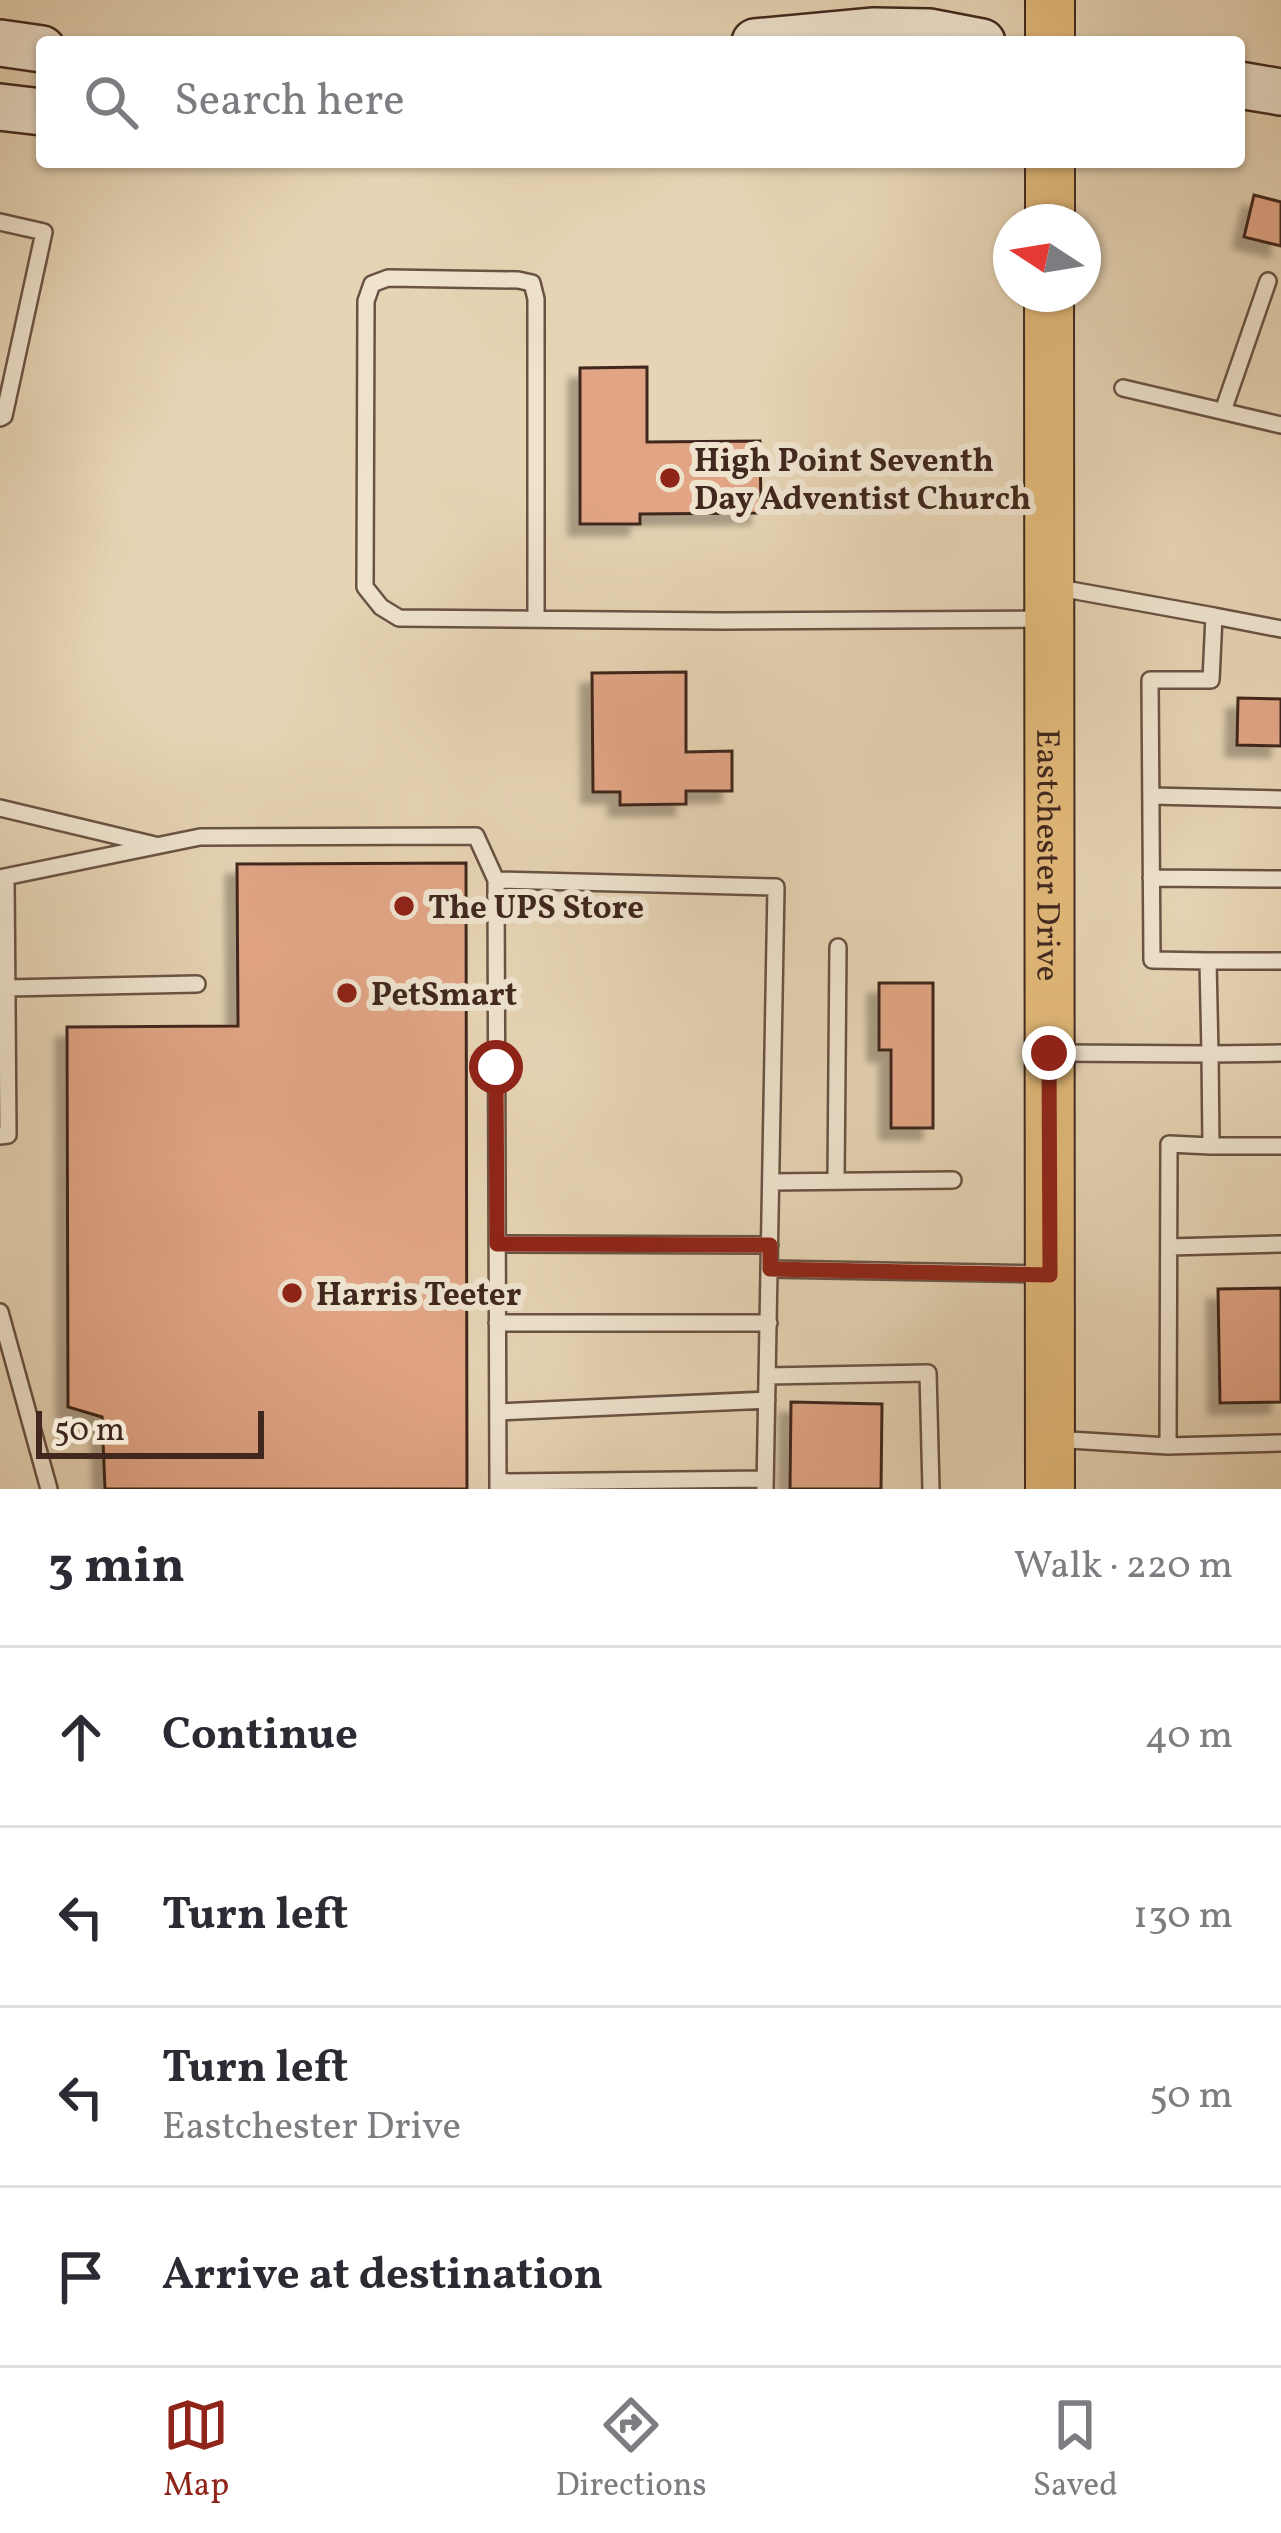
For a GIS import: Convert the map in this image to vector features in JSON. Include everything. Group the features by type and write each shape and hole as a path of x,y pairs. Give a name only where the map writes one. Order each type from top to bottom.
{"main road":[{"path":"1050,0 1050,36"},
{"path":"819,36 874,31 951,36"},
{"path":"0,44 36,48"},
{"path":"1245,86 1281,92"},
{"path":"0,106 36,111"},
{"path":"1050,168 1050,204"},
{"name":"Eastchester Drive","path":"1049,312 1051,1489"}],"lane":[{"path":"0,222 44,232 0,418"},
{"path":"536,619 536,299 532,284 388,278 373,284 366,301 365,587 381,608 399,619 723,622 1049,603 1214,616 1281,629"},
{"path":"1223,411 1268,281"},
{"path":"1123,388 1281,425"},
{"path":"1214,616 1211,680 1150,680 1152,960 1281,961"},
{"path":"1151,796 1281,799"},
{"path":"0,808 160,846"},
{"path":"0,1136 8,1135 3,878 200,837 476,836 496,880 498,1486 765,1484 776,887 496,880"},
{"path":"1151,878 1281,879"},
{"path":"836,1181 838,947"},
{"path":"1208,961 1211,1146"},
{"path":"7,988 197,984"},
{"path":"1049,1053 1281,1053"},
{"path":"1168,1446 1169,1144 1281,1146"},
{"path":"771,1182 952,1180"},
{"path":"497,1244 770,1245"},
{"path":"1169,1247 1281,1244"},
{"path":"770,1269 1050,1275"},
{"path":"0,1312 49,1489"},
{"path":"497,1323 769,1323"},
{"path":"767,1376 928,1373 931,1489"},
{"path":"498,1412 767,1400"},
{"path":"1050,1438 1168,1446 1281,1443"}],"building":[{"path":"1254,195 1281,202 1281,246 1244,237"},
{"name":"High Point Seventh Day Adventist Church","path":"647,367 647,442 760,441 761,513 640,514 640,524 580,524 580,368"},
{"path":"686,672 686,752 732,751 732,791 686,791 686,804 620,805 620,792 593,792 592,673"},
{"path":"1238,698 1281,699 1281,746 1237,745"},
{"path":"466,863 467,1489 105,1489 102,1417 68,1407 67,1027 238,1026 237,864"},
{"path":"879,983 933,983 933,1128 891,1128 891,1050 879,1050"},
{"path":"1281,1288 1281,1402 1220,1403 1218,1289"},
{"path":"791,1402 882,1404 881,1489 790,1489"}],"place":[{"name":"High Point Seventh Day Adventist Church","path":"670,478"},
{"name":"The UPS Store","path":"404,906"},
{"name":"PetSmart","path":"347,993"},
{"name":"Harris Teeter","path":"292,1293"}],"route":[{"path":"496,1067 497,1244 770,1245 770,1269 1050,1275 1049,1053"}]}
